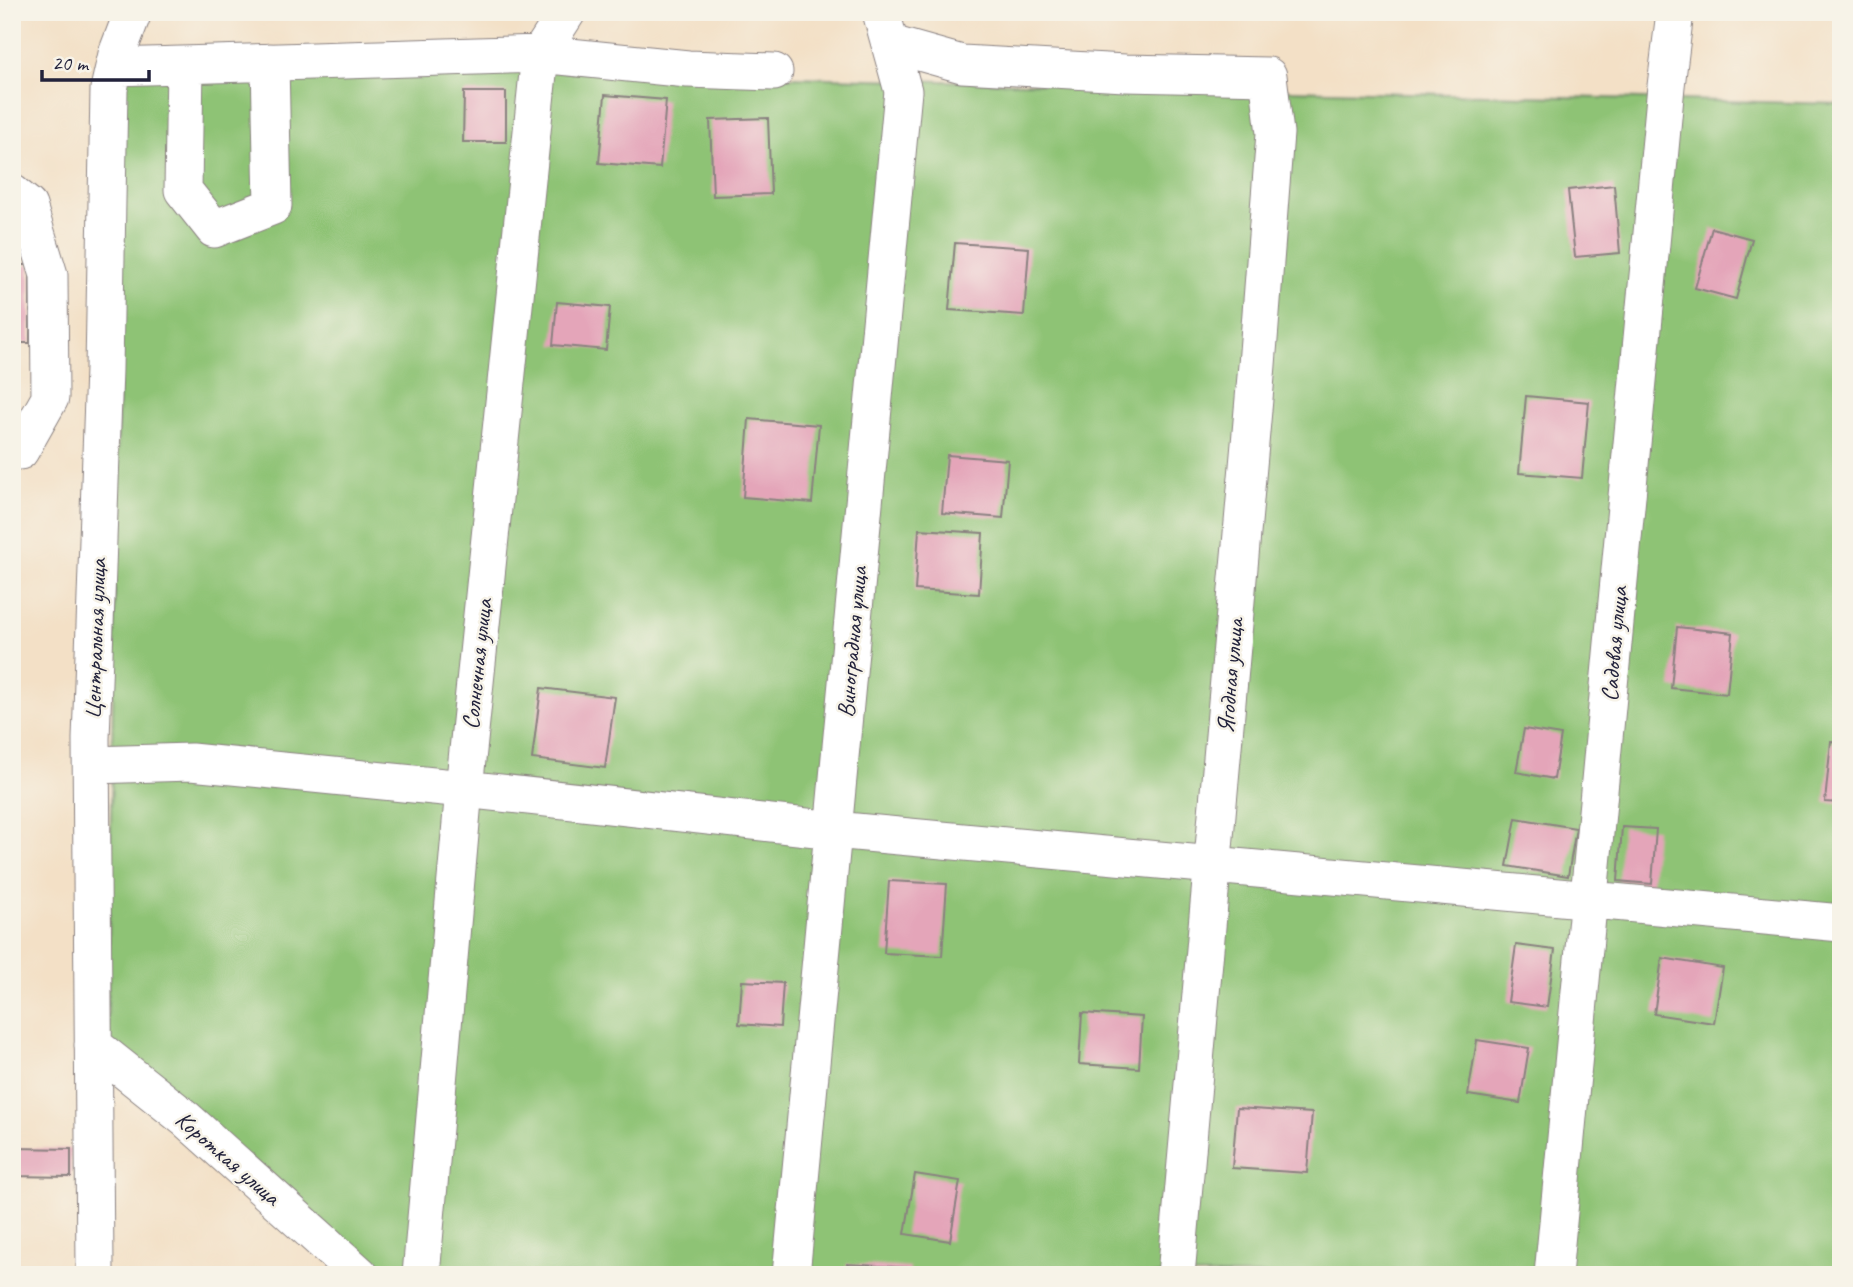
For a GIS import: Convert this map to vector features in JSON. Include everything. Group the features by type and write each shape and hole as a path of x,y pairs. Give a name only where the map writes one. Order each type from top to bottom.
{"street":[{"name":"Центральная улица","path":"94,1270 92,765 109,89 133,12"},
{"path":"540,54 567,12"},
{"name":"Садовая улица","path":"1553,1275 1675,12"},
{"name":"Ягодная улица","path":"886,28 962,64 1125,73 1268,76 1275,133 1257,365 1176,1275"},
{"name":"Виноградная улица","path":"791,1275 903,91 886,28"},
{"path":"114,67 540,54 688,69 774,72"},
{"name":"Солнечная улица","path":"421,1275 464,789 540,54"},
{"path":"185,65 183,190 214,229 273,206 270,62"},
{"path":"12,193 28,206 50,275 50,398 20,451 12,451"},
{"path":"92,765 191,762 834,830 1841,923"},
{"name":"Короткая улица","path":"93,1045 186,1119 360,1275"}],"green space":[{"path":"124,60 1841,104 1841,1275 368,1275 107,1043"}],"building":[{"path":"464,92 506,92 506,142 463,142"},
{"path":"605,95 666,100 660,168 599,163"},
{"path":"768,118 771,194 713,196 710,120"},
{"path":"1614,185 1620,253 1575,257 1568,190"},
{"path":"1712,228 1752,239 1736,299 1695,288"},
{"path":"955,243 1029,248 1024,315 949,310"},
{"path":"12,265 30,265 30,343 12,343"},
{"path":"557,302 610,307 606,350 553,345"},
{"path":"1526,396 1589,402 1582,478 1519,473"},
{"path":"749,419 819,425 812,503 743,497"},
{"path":"947,455 1008,460 1003,518 942,513"},
{"path":"919,529 983,533 979,594 915,590"},
{"path":"1677,627 1733,633 1727,694 1671,688"},
{"path":"541,688 615,697 605,768 532,759"},
{"path":"1524,729 1561,735 1554,779 1516,772"},
{"path":"1831,741 1841,742 1841,803 1825,802"},
{"path":"1516,818 1576,828 1568,876 1507,866"},
{"path":"1622,827 1656,829 1652,884 1618,881"},
{"path":"889,881 947,884 942,956 884,953"},
{"path":"1516,945 1555,950 1547,1007 1508,1002"},
{"path":"1662,958 1723,968 1714,1023 1654,1014"},
{"path":"742,981 783,983 780,1027 739,1024"},
{"path":"1082,1013 1142,1017 1139,1068 1079,1064"},
{"path":"1477,1040 1529,1048 1520,1103 1468,1095"},
{"path":"1237,1108 1312,1113 1307,1173 1232,1168"},
{"path":"12,1148 71,1149 71,1177 12,1176"},
{"path":"915,1174 960,1181 950,1241 905,1234"},
{"path":"847,1264 910,1268 909,1275 846,1275"}]}
